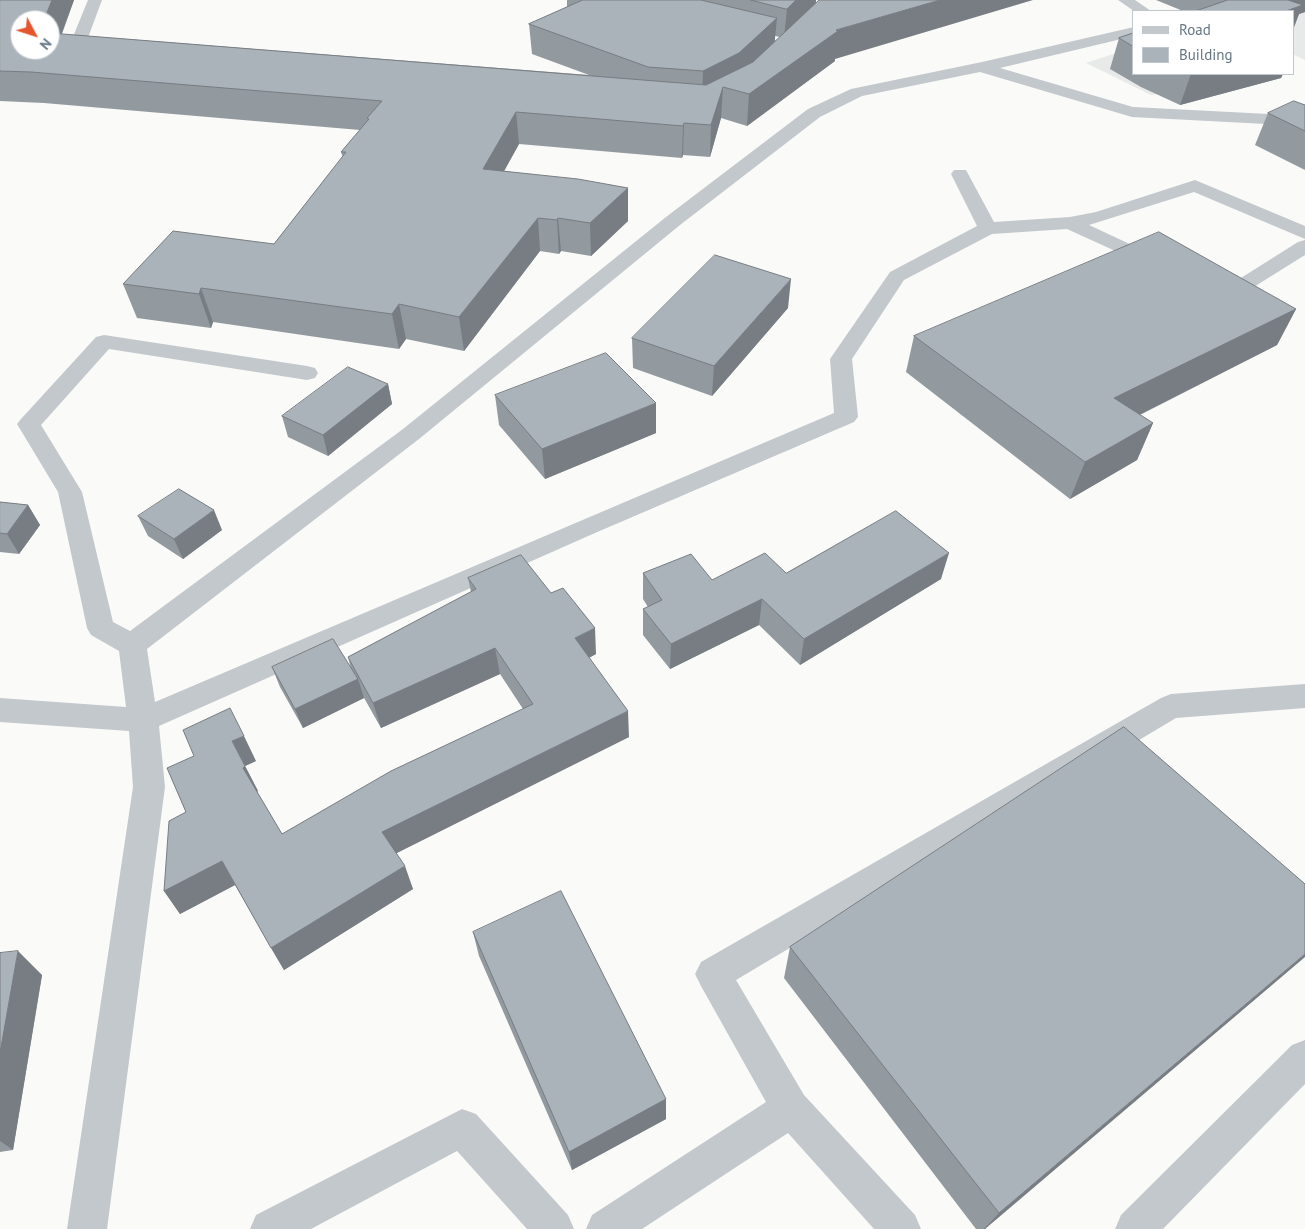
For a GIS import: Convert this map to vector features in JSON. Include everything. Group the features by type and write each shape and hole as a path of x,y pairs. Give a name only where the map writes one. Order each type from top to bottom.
{"lane":[{"path":"95,0 78,44 97,60 116,62"},
{"path":"1124,0 1142,10"},
{"path":"132,645 411,434 672,220 814,113 857,92 981,67 1132,31"},
{"path":"981,67 1132,112 1269,119 1305,136"},
{"path":"960,174 988,228"},
{"path":"0,710 143,720 586,527 846,417 841,359 897,276 988,228 1070,223 1100,217 1195,186 1305,233"},
{"path":"1070,223 1174,272"},
{"path":"1200,284 1226,296 1305,246"},
{"path":"132,645 101,628 70,492 29,424 104,342 307,373"},
{"path":"87,1229 149,787 143,720 132,645"},
{"path":"901,1229 791,1108 713,974 1171,706 1305,696"},
{"path":"1136,1229 1305,1058"},
{"path":"606,1229 791,1108"},
{"path":"270,1229 462,1128 554,1229"}],"shaded area":[{"path":"1305,0 1305,60 1295,55 1295,10"},
{"path":"1132,48 1132,75 1135,75 1160,94 1151,95 1086,63"}],"building":[{"path":"0,0 52,0 48,10 10,10 10,60 60,60 60,34 706,85 753,62 819,0 940,0 836,30 838,31 749,94 723,87 711,125 684,123 683,126 516,112 483,169 578,179 628,188 590,223 558,218 557,220 538,218 459,317 399,304 392,314 201,288 199,294 123,284 173,231 274,244 346,152 341,152 382,101 0,71"},
{"path":"583,0 701,0 777,18 739,53 703,71 648,67 529,24"},
{"path":"751,0 796,0 787,9"},
{"path":"1228,0 1288,0 1303,5 1289,10 1199,10"},
{"path":"1132,34 1132,46 1119,38"},
{"path":"1294,101 1305,105 1305,131 1268,113"},
{"path":"1159,232 1296,309 1114,398 1153,423 1085,462 914,336"},
{"path":"715,255 791,279 714,366 632,338"},
{"path":"606,353 656,403 542,449 495,395"},
{"path":"348,367 388,384 323,435 282,416"},
{"path":"179,489 214,510 174,539 138,516"},
{"path":"0,502 28,505 7,534 0,533"},
{"path":"896,511 949,553 804,639 762,599 671,644 643,609 662,600 643,573 691,554 712,580 765,553 786,573"},
{"path":"521,555 551,593 563,588 595,628 575,638 628,711 382,832 405,866 271,948 222,861 164,891 169,821 186,812 167,768 194,756 183,730 230,708 244,736 232,741 245,766 243,768 282,834 391,771 533,704 495,648 373,703 348,657 476,589 468,578"},
{"path":"333,639 358,679 295,709 272,667"},
{"path":"1124,727 1305,884 1305,954 999,1213 790,947"},
{"path":"561,891 666,1099 569,1152 473,932"},
{"path":"18,951 0,1053 0,953"}]}
